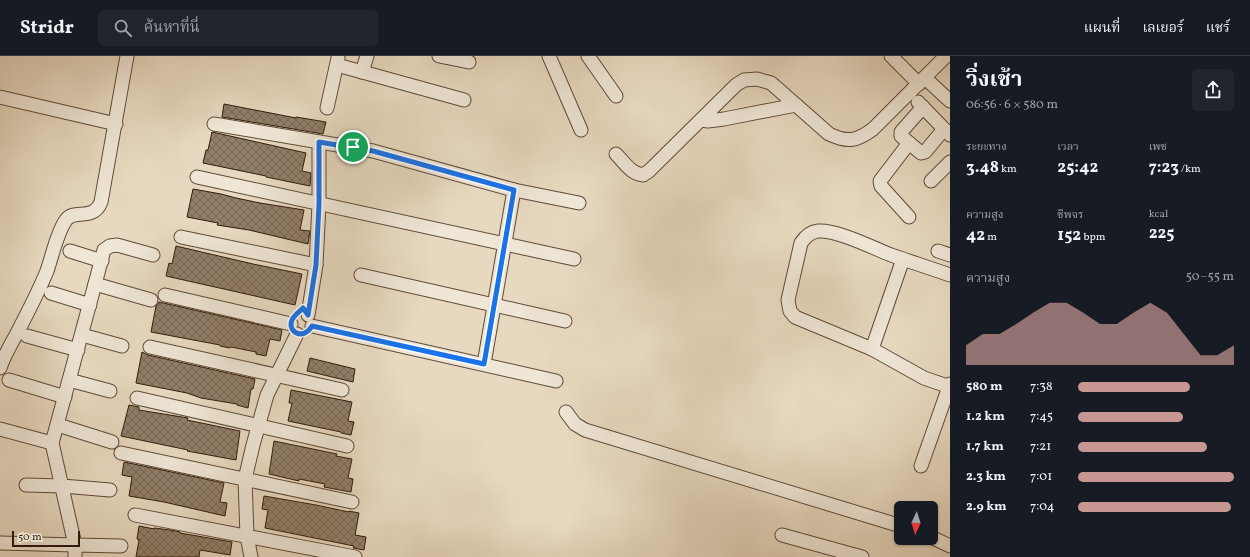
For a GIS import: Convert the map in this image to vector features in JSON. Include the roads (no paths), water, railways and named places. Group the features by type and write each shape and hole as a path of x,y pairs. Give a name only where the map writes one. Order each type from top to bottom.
{"street":[{"path":"0,368 36,297 62,225 67,218 73,215 90,213 98,209 101,202 127,56"},
{"path":"362,72 367,56"},
{"path":"438,56 468,62"},
{"path":"549,56 580,130"},
{"path":"588,56 616,96"},
{"path":"891,56 950,101"},
{"path":"616,154 637,175 643,175 649,171 736,85 744,80 757,79 771,83 829,134 838,138 851,140 862,137 873,130 946,56"},
{"path":"327,108 338,60 362,72 464,100"},
{"path":"0,97 116,124"},
{"path":"701,120 708,121 724,119 796,105"},
{"path":"921,105 947,132 925,152 921,153 901,136 901,132 921,105"},
{"path":"214,124 373,151 514,190 579,203"},
{"path":"165,295 294,329 304,334 309,332 316,265 319,204 319,142"},
{"path":"909,143 880,181 881,186 909,216"},
{"path":"931,181 950,162"},
{"path":"197,178 574,259"},
{"path":"484,364 514,190"},
{"path":"921,466 950,386 924,378 872,349 795,317 790,311 788,300 801,244 806,236 816,232 826,232 840,235 950,275"},
{"path":"181,237 316,265"},
{"path":"75,551 52,443 104,250 110,246 118,245 153,256"},
{"path":"70,251 102,261"},
{"path":"872,349 903,259"},
{"path":"361,276 565,321"},
{"path":"95,284 151,300"},
{"path":"51,293 90,304"},
{"path":"251,557 247,536 245,479 257,426 267,395 294,329 292,318 303,308 310,321 556,381"},
{"path":"82,335 122,346"},
{"path":"27,336 78,350"},
{"path":"150,347 342,390"},
{"path":"9,380 65,397"},
{"path":"69,380 110,391"},
{"path":"137,398 347,446"},
{"path":"566,412 575,424 585,430 894,524"},
{"path":"58,425 112,442"},
{"path":"0,429 52,443"},
{"path":"121,453 352,502"},
{"path":"26,486 62,486 110,490"},
{"path":"135,515 354,557"},
{"path":"782,535 829,553 862,557"},
{"path":"938,540 950,546"},
{"path":"0,543 75,551 121,546"}]}
